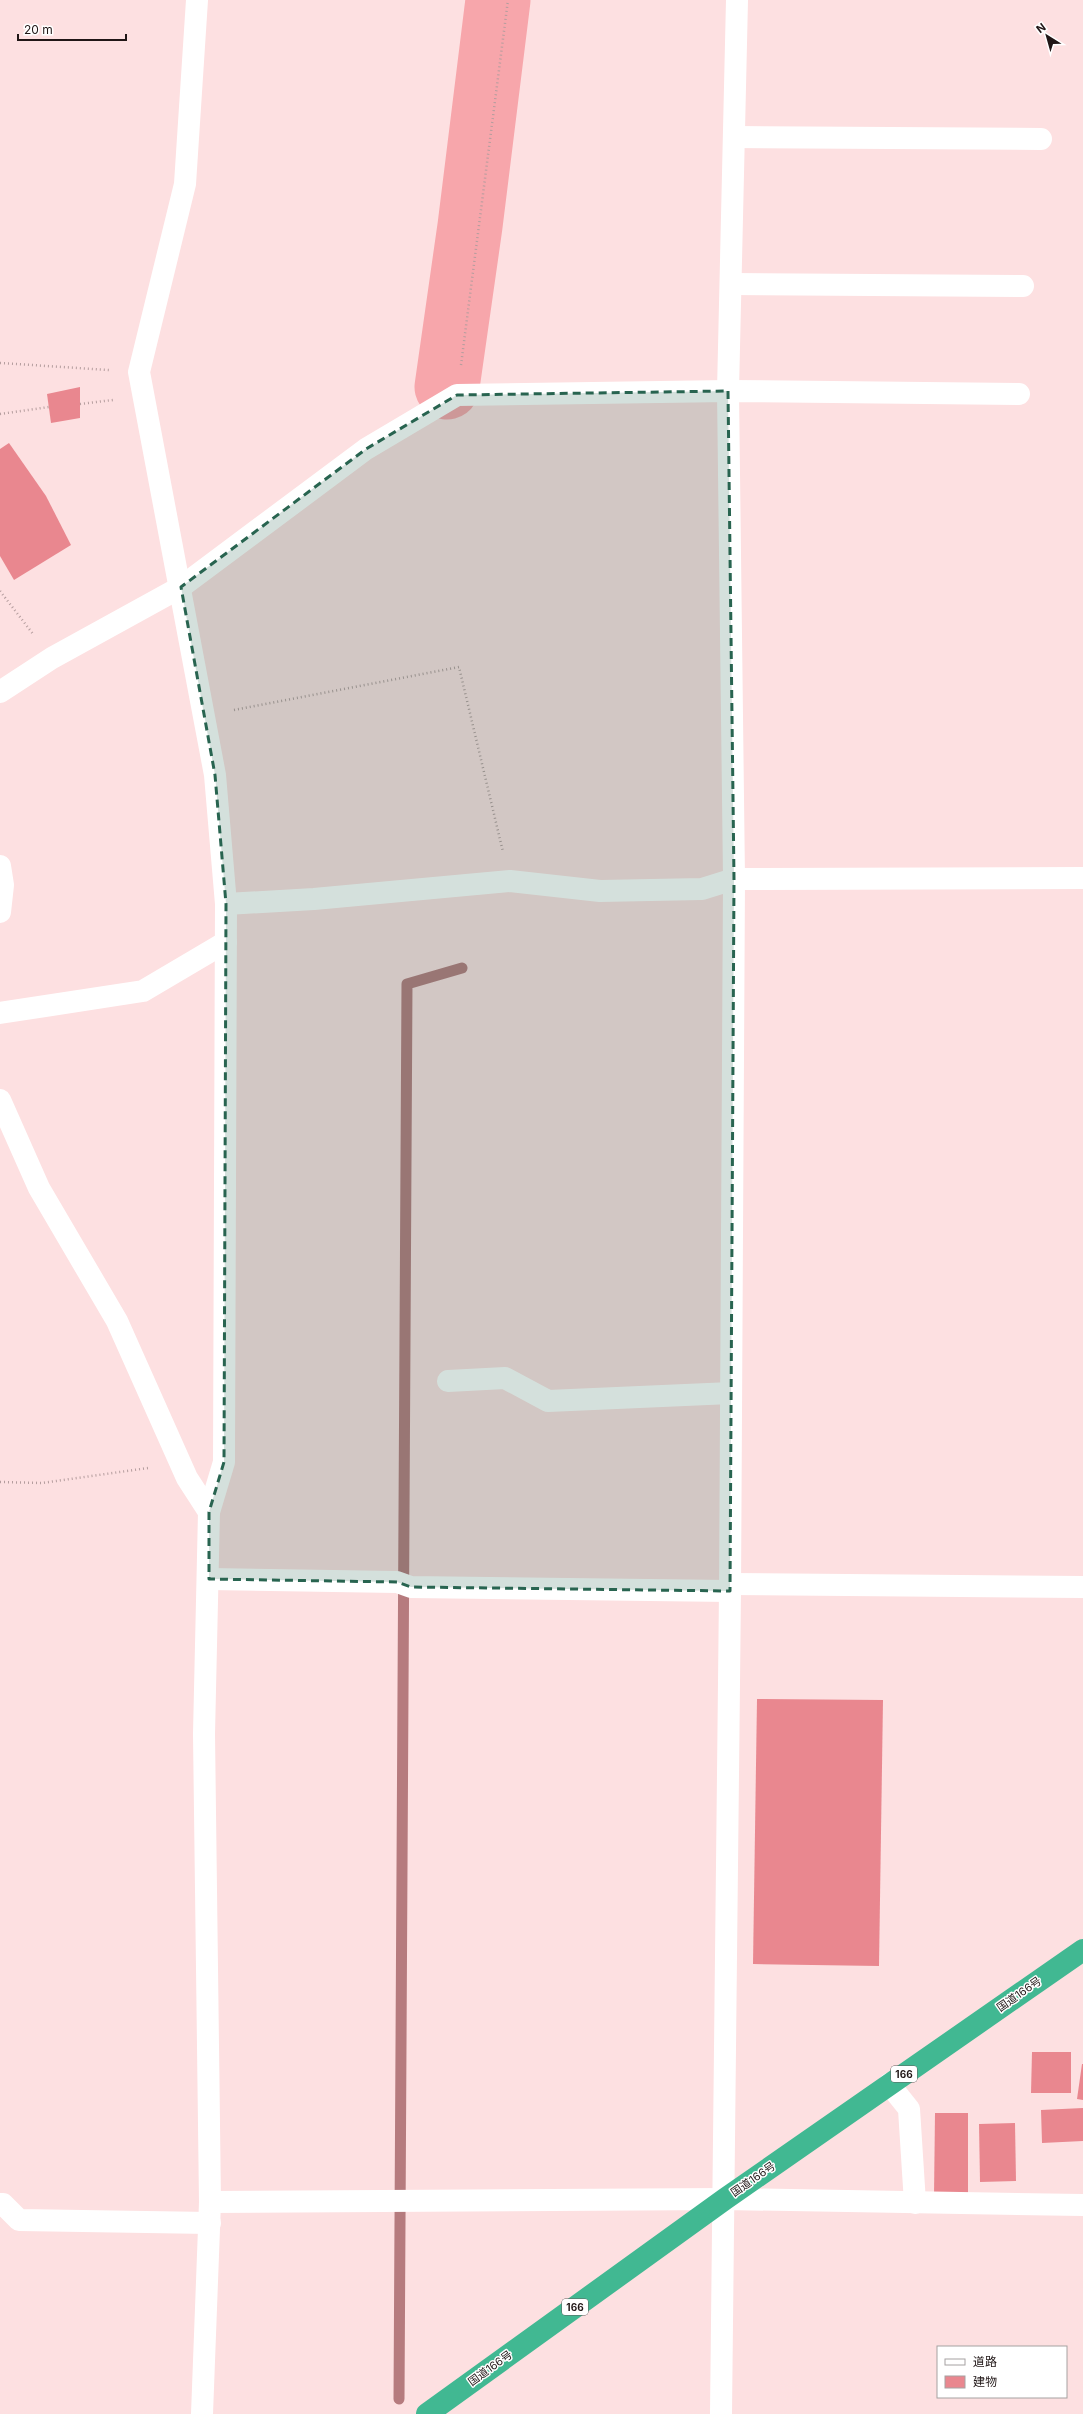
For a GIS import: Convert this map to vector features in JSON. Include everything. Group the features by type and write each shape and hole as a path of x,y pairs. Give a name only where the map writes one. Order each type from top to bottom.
{"highway":[{"name":"国道166号","path":"427,2414 725,2200 889,2084 1083,1950"}],"street":[{"path":"198,0 185,184 139,372 215,775 226,904 224,1462 209,1512 204,1734 210,2212 202,2414"},
{"path":"721,2414 722,2251 725,2200 723,2144 730,1587 734,879 728,391 737,0"},
{"path":"734,137 1041,139"},
{"path":"730,284 1023,286"},
{"path":"0,692 52,658 180,587 366,449 457,395 728,391 1020,394"},
{"path":"0,866 3,885 0,912"},
{"path":"226,904 314,899 510,881 600,891 702,889 734,879 1083,878"},
{"path":"0,1013 144,991 226,942"},
{"path":"0,1100 39,1188 117,1321 187,1478 209,1512"},
{"path":"448,1382 505,1378 548,1401 731,1393"},
{"path":"208,1579 404,1585 1083,1587"},
{"path":"889,2084 909,2109 915,2203"},
{"path":"0,2204 3,2204 18,2220 210,2212 388,2201 725,2200 1083,2205"}],"path":[{"path":"457,395 508,0"},
{"path":"0,363 139,372"},
{"path":"0,414 49,407"},
{"path":"0,590 52,658"},
{"path":"204,716 459,667 510,881"},
{"path":"0,1482 42,1483 180,1463"}],"highlighted area":[{"path":"728,391 734,879 730,1591 411,1587 397,1582 209,1579 209,1512 224,1462 226,904 215,775 181,587 366,449 457,395"}],"building":[{"path":"80,387 80,418 51,423 47,394"},
{"path":"9,443 46,496 71,545 14,580 0,556 0,449"},
{"path":"757,1699 883,1700 879,1966 753,1964"},
{"path":"1032,2052 1071,2052 1071,2093 1031,2093"},
{"path":"1083,2064 1083,2100 1077,2099"},
{"path":"1083,2108 1083,2141 1042,2143 1041,2110"},
{"path":"935,2113 968,2113 968,2195 934,2195"},
{"path":"1015,2123 1016,2181 980,2182 979,2124"}],"waterway":[{"path":"447,387 470,226 498,0"},
{"path":"399,2399 407,984 462,968"}]}
